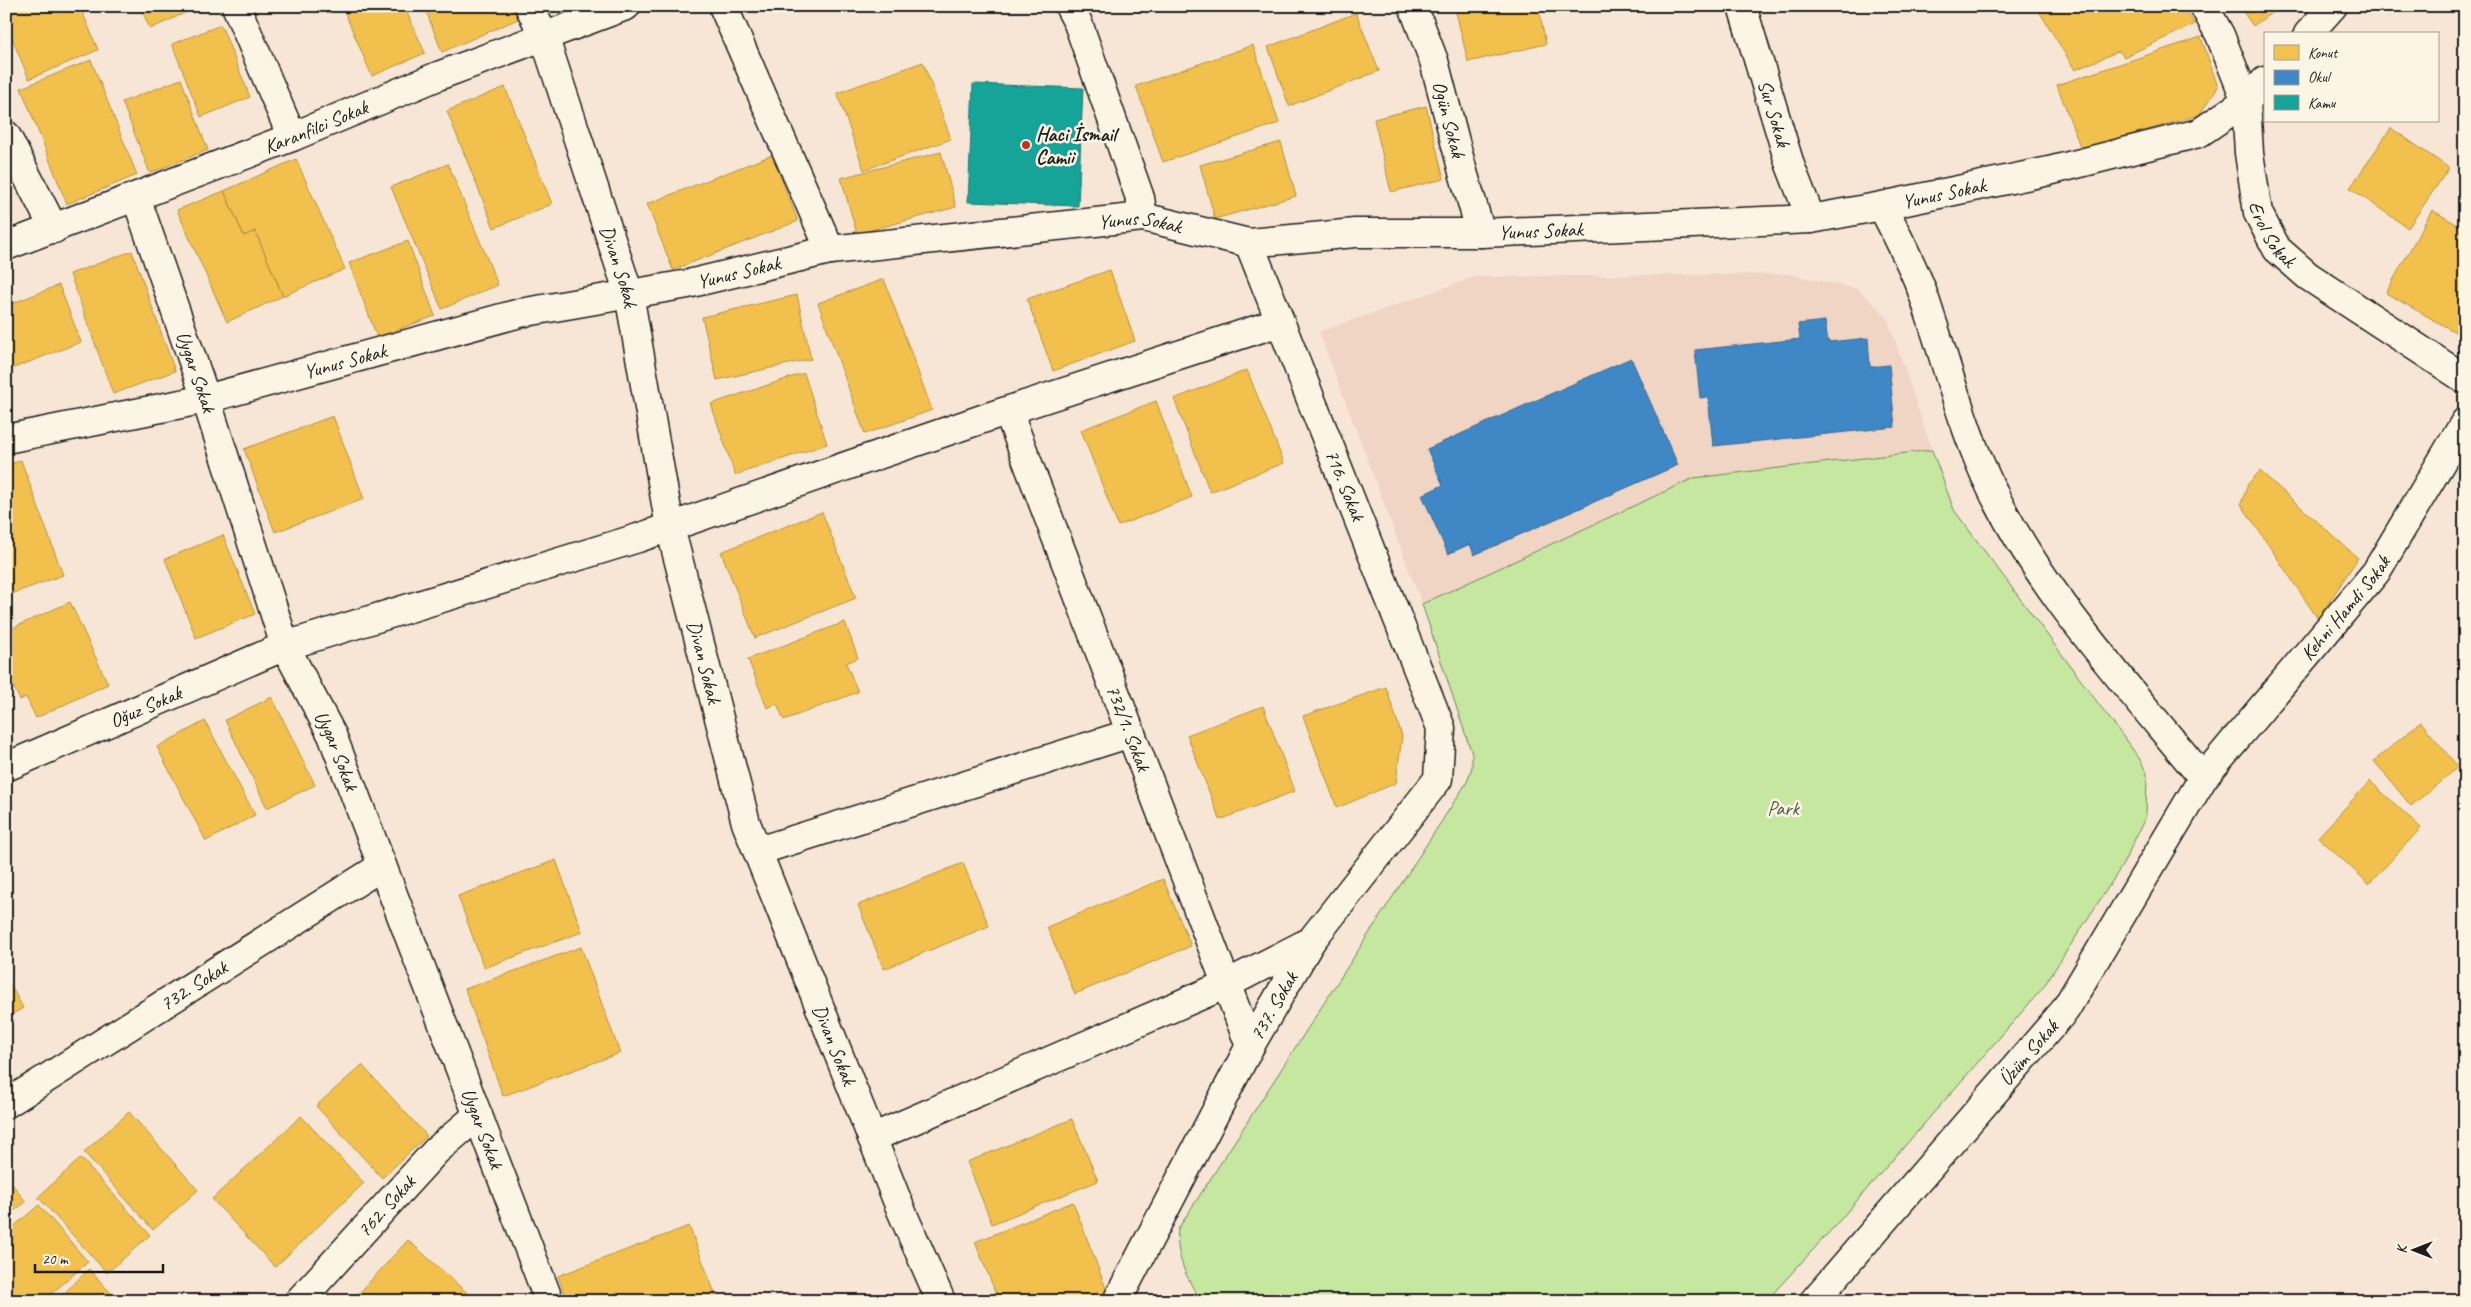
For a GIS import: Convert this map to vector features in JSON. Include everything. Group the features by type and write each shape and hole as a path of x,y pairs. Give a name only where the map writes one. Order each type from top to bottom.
{"street":[{"path":"236,6 292,137"},
{"name":"Divan Sokak","path":"529,6 544,36 629,294 670,527 746,823 872,1138 941,1301"},
{"name":"Karanfilci Sokak","path":"6,246 292,137 438,76 626,6"},
{"path":"722,6 830,250"},
{"path":"1069,6 1078,23 1140,198 1143,217"},
{"name":"Ogün Sokak","path":"1413,6 1434,61 1481,233"},
{"name":"Sur Sokak","path":"1742,6 1790,165 1810,219"},
{"name":"Erol Sokak","path":"2204,6 2220,35 2246,101 2248,154 2258,212 2277,249 2308,276 2465,379"},
{"path":"2310,32 2333,6"},
{"name":"Yunus Sokak","path":"6,439 206,399 520,313 688,284 830,250 1143,217 1249,243 1355,233 1481,233 1810,219 2049,171 2198,133 2246,101 2264,81"},
{"path":"6,135 54,229"},
{"name":"Uygar Sokak","path":"136,197 206,399 285,646 332,735 549,1301"},
{"path":"1882,206 1920,288 1948,376 1985,475 2033,565 2204,778"},
{"name":"716. Sokak","path":"1249,243 1442,728"},
{"name":"Oğuz Sokak","path":"6,766 285,646 670,527 1008,410 1280,322"},
{"name":"732/1. Sokak","path":"1008,410 1250,1046"},
{"name":"Kehni Hamdi Sokak","path":"2204,778 2376,572 2465,422"},
{"name":"737. Sokak","path":"1117,1301 1250,1046 1311,942 1438,779 1442,728"},
{"path":"758,852 1131,733"},
{"name":"Üzüm Sokak","path":"1814,1301 2065,1010 2204,778"},
{"name":"732. Sokak","path":"6,1104 382,866"},
{"path":"872,1138 1227,984 1311,942"},
{"name":"762. Sokak","path":"299,1301 436,1151 478,1115"}],"shaded area":[{"path":"1789,274 1858,289 1887,317 1932,450 1694,478 1422,604 1319,332 1475,277"}],"green space":[{"name":"Park","path":"1932,450 1954,510 2139,758 2147,773 2146,816 2122,866 2042,989 1833,1228 1766,1301 1201,1301 1191,1284 1180,1258 1178,1229 1467,782 1472,767 1472,754 1422,604 1694,478"}],"building: Konut":[{"path":"20,6 80,6 98,50 29,79 6,24 6,12"},
{"path":"140,6 200,6 150,29"},
{"path":"342,6 404,6 425,53 372,76"},
{"path":"424,6 513,6 518,19 442,52"},
{"path":"1481,6 1538,6 1546,44 1468,62 1456,12"},
{"path":"2036,6 2183,6 2195,24 2124,57 2119,51 2075,70"},
{"path":"2239,6 2281,6 2253,26"},
{"path":"1356,13 1379,71 1289,106 1268,47"},
{"path":"221,25 250,97 201,117 172,44"},
{"path":"2201,37 2218,87 2199,115 2081,149 2057,85"},
{"path":"1253,45 1279,123 1163,162 1136,86"},
{"path":"91,60 137,175 67,204 21,88"},
{"path":"923,62 951,139 864,170 837,93"},
{"path":"181,79 208,150 150,173 122,102"},
{"path":"505,87 552,204 494,228 447,111"},
{"path":"1426,106 1444,179 1391,192 1374,119"},
{"path":"2391,128 2449,168 2408,228 2350,188"},
{"path":"1281,142 1296,196 1215,219 1200,165"},
{"path":"941,152 956,207 857,234 841,178"},
{"path":"772,155 798,221 673,270 647,204"},
{"path":"296,159 345,269 283,296 255,231 244,236 224,191"},
{"path":"448,164 498,285 442,309 391,187"},
{"path":"224,191 244,236 255,231 283,296 227,322 177,210"},
{"path":"2432,210 2465,229 2465,320 2457,333 2386,293"},
{"path":"408,241 435,316 377,337 349,263"},
{"path":"132,251 175,371 113,394 70,274"},
{"path":"1110,270 1135,341 1053,371 1027,299"},
{"path":"884,279 932,410 865,434 818,303"},
{"path":"59,285 81,342 6,371 6,306"},
{"path":"797,295 811,359 717,380 702,317"},
{"path":"1247,370 1284,463 1210,492 1174,399"},
{"path":"804,373 827,444 735,475 711,404"},
{"path":"1156,401 1192,497 1118,526 1081,430"},
{"path":"333,416 364,499 275,532 244,449"},
{"path":"21,460 63,575 6,596 6,466"},
{"path":"2260,471 2358,558 2318,619 2241,504 2248,484"},
{"path":"822,512 856,598 755,638 721,552"},
{"path":"223,535 255,614 196,638 165,559"},
{"path":"70,602 108,684 36,718 26,697 20,700 6,671 6,631"},
{"path":"845,622 858,658 846,663 858,692 784,720 777,704 767,708 748,659"},
{"path":"1386,687 1402,736 1396,783 1337,808 1303,716"},
{"path":"272,697 315,785 267,808 225,720"},
{"path":"1263,706 1295,791 1220,820 1187,735"},
{"path":"205,721 255,815 206,841 157,747"},
{"path":"2421,722 2458,767 2411,806 2374,761"},
{"path":"2370,781 2421,828 2369,884 2318,837"},
{"path":"556,860 582,932 484,968 458,896"},
{"path":"963,863 989,926 884,969 858,905"},
{"path":"1163,879 1191,946 1075,994 1047,927"},
{"path":"581,947 620,1053 503,1096 465,989"},
{"path":"6,977 23,1008 6,1018"},
{"path":"362,1065 427,1136 382,1178 316,1106"},
{"path":"129,1112 198,1190 153,1230 84,1152"},
{"path":"301,1116 364,1183 275,1267 212,1199"},
{"path":"1072,1119 1098,1181 992,1224 967,1162"},
{"path":"81,1158 150,1235 107,1273 38,1197"},
{"path":"6,1176 26,1202 6,1217"},
{"path":"1073,1202 1107,1291 1100,1301 999,1301 975,1242"},
{"path":"39,1205 88,1262 43,1301 9,1301 6,1298 6,1233"},
{"path":"689,1226 716,1296 705,1301 567,1301 558,1276"},
{"path":"408,1240 476,1301 353,1300"},
{"path":"89,1269 118,1301 56,1301"}],"building: Okul":[{"path":"1825,321 1828,342 1868,338 1870,367 1889,365 1895,427 1713,446 1708,397 1700,398 1695,350 1800,339 1798,324"},
{"path":"1631,358 1678,465 1474,555 1470,544 1448,554 1422,495 1443,485 1427,449"}],"building: Kamu":[{"name":"Haci İsmail Camii","path":"973,84 1083,88 1078,206 968,202"}],"place":[{"name":"Haci İsmail Camii","path":"1026,145"}]}
